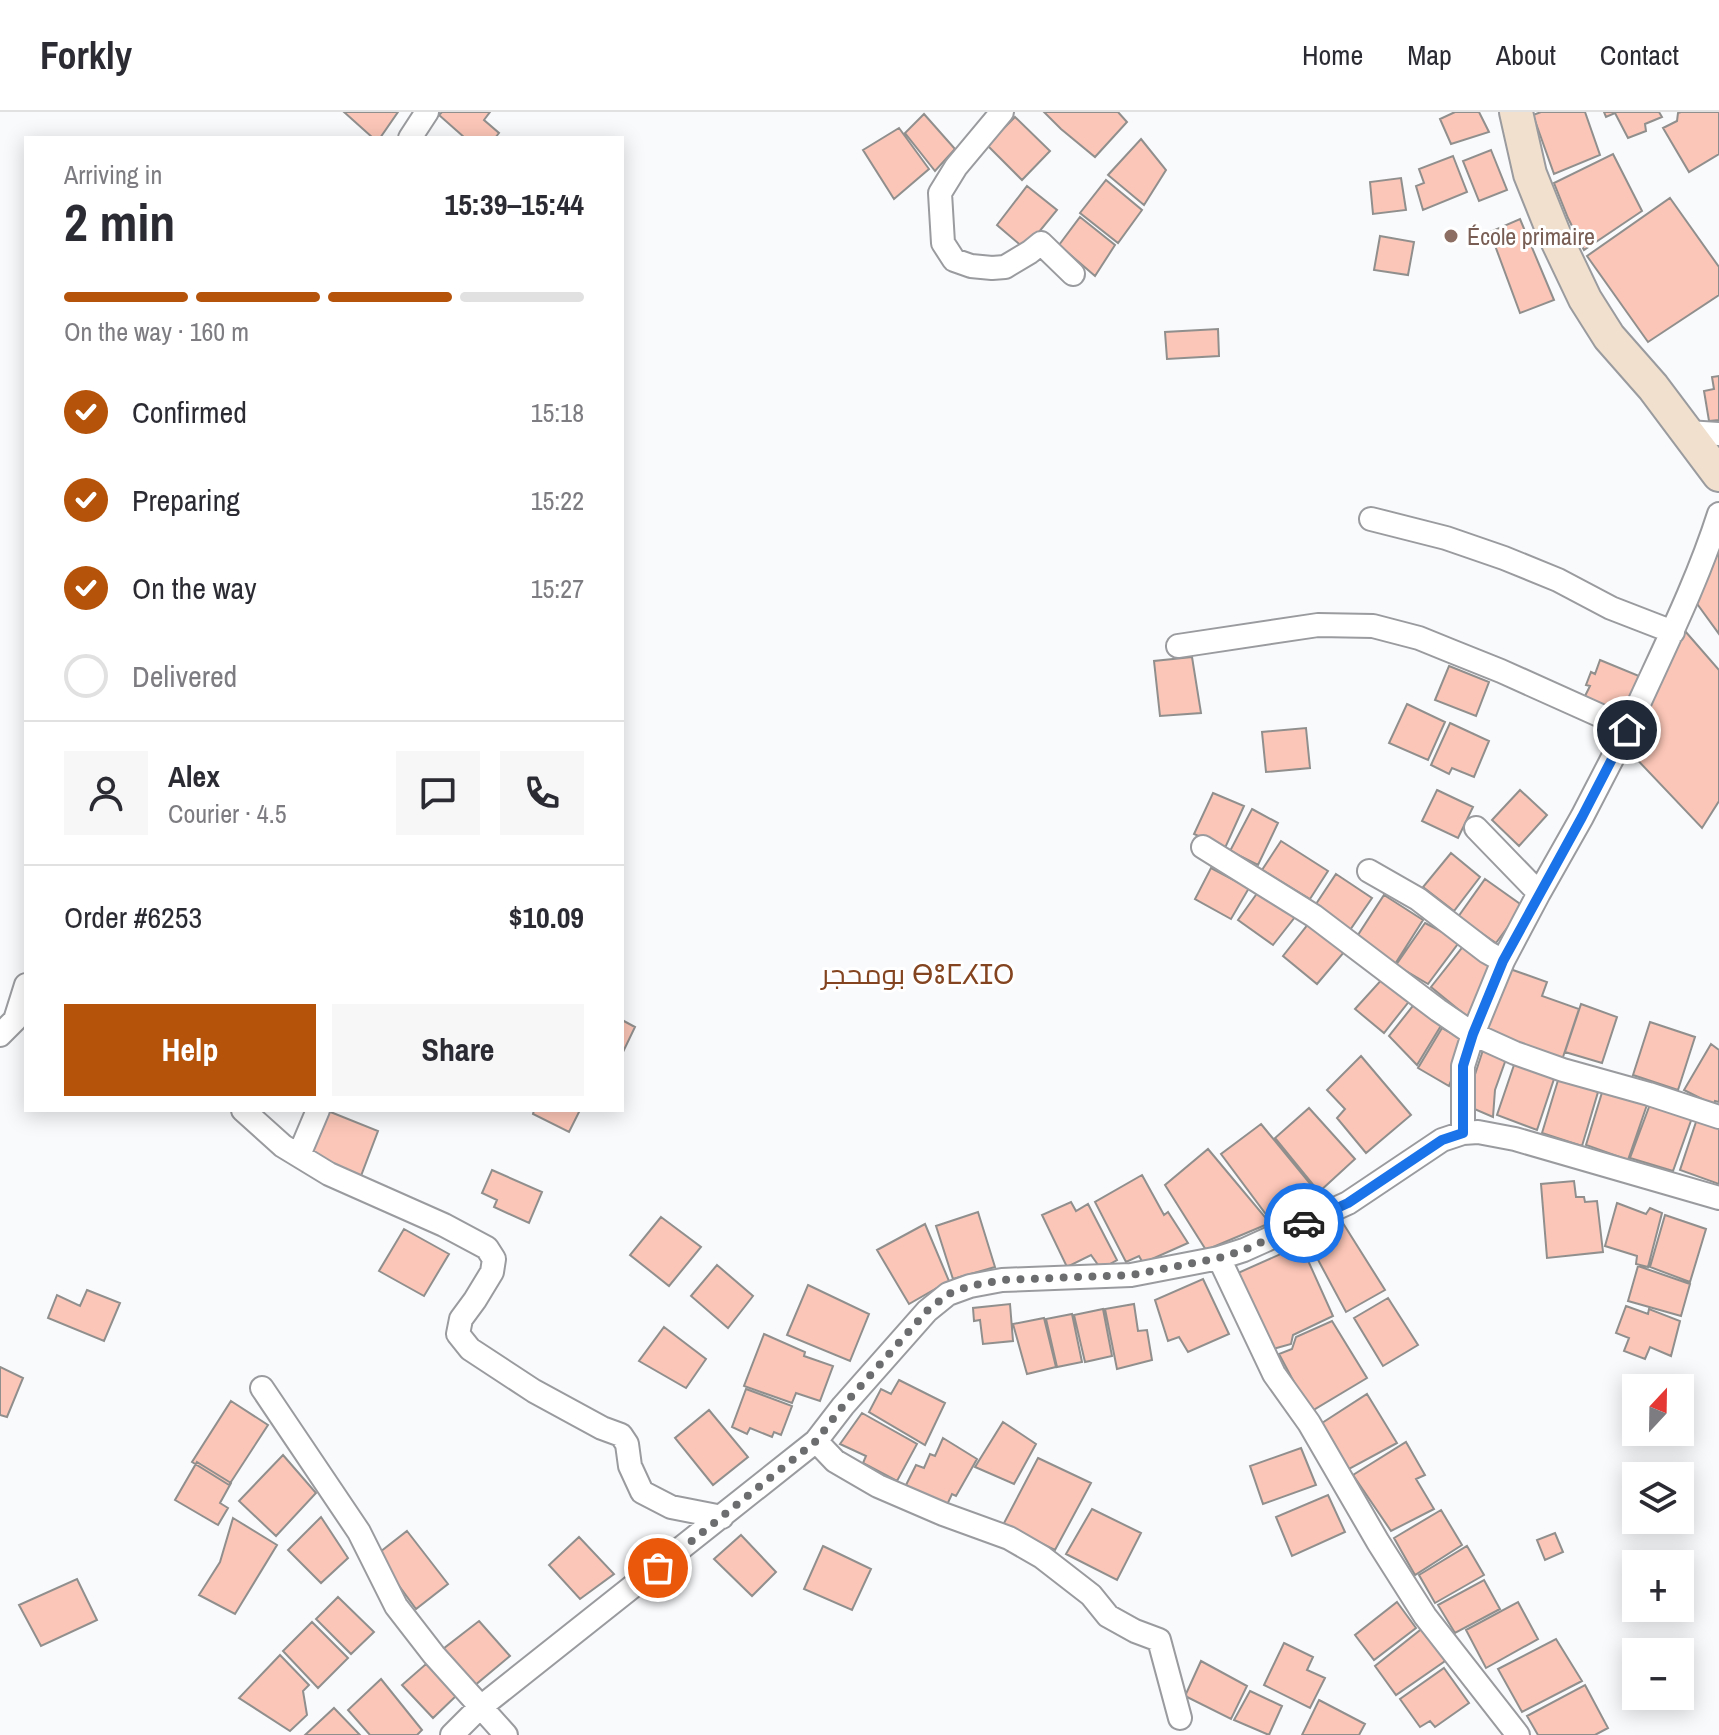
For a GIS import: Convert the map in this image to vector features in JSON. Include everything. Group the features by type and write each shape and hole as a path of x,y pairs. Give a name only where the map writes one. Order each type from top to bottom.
{"street":[{"path":"411,136 427,112"},
{"path":"1002,112 956,167 940,193 943,243 954,260 992,268 1005,267 1041,243 1073,274"},
{"path":"1516,112 1530,174 1585,299 1609,337 1653,387 1703,433 1719,475"},
{"path":"1463,1133 1463,1066 1503,961 1627,730 1703,562 1719,514"},
{"path":"1371,519 1446,538 1504,558 1558,580 1611,608 1673,632"},
{"path":"1178,646 1318,625 1373,626 1419,638 1501,671 1627,730"},
{"path":"1476,828 1539,893"},
{"path":"1203,847 1314,916 1473,1034 1563,1070 1719,1117"},
{"path":"1369,871 1418,899 1503,961"},
{"path":"0,1035 15,1020 24,991"},
{"path":"245,1112 283,1146 329,1174 444,1225 487,1248 494,1259 492,1272 461,1319 458,1334 470,1349 534,1391 621,1435 627,1444 630,1466 642,1492 671,1507 722,1517"},
{"path":"299,1155 317,1112"},
{"path":"452,1735 481,1706 816,1441 927,1311 948,1294 1002,1280 1131,1275 1219,1258 1244,1250 1348,1203 1442,1140 1463,1133 1478,1132 1515,1139 1719,1198"},
{"path":"1219,1258 1274,1374 1309,1423 1378,1542 1425,1616 1518,1735"},
{"path":"262,1388 359,1532 396,1606 434,1655 506,1735"},
{"path":"816,1441 835,1461 878,1486 1009,1538 1042,1557 1091,1595 1108,1616 1159,1640 1180,1718"}],"building":[{"path":"344,112 398,112 381,136 371,136"},
{"path":"442,112 490,112 484,120 499,133 497,136 463,136 439,115"},
{"path":"1044,112 1118,112 1127,122 1095,157"},
{"path":"1455,112 1479,112 1489,132 1451,144 1440,119"},
{"path":"1541,112 1585,112 1600,155 1554,174 1533,115"},
{"path":"1604,112 1659,112 1662,117 1645,124 1646,131 1628,138 1615,113 1606,117"},
{"path":"1681,112 1719,112 1719,154 1689,172 1663,128 1677,121"},
{"path":"924,114 955,149 935,171 905,133"},
{"path":"1015,117 1050,151 1022,180 987,145"},
{"path":"899,128 929,169 894,199 863,150"},
{"path":"1141,139 1166,170 1144,205 1108,175"},
{"path":"1491,150 1507,190 1479,201 1463,161"},
{"path":"1613,154 1642,211 1584,250 1554,183"},
{"path":"1453,156 1467,192 1423,210 1416,186 1424,183 1419,169"},
{"path":"1401,178 1406,210 1373,214 1370,182"},
{"path":"1106,180 1142,210 1118,243 1080,213"},
{"path":"1027,186 1057,210 1025,249 997,225"},
{"path":"1670,198 1719,267 1719,295 1648,342 1587,256"},
{"path":"1080,217 1115,245 1095,276 1059,245"},
{"path":"1520,219 1554,300 1520,313 1490,232"},
{"path":"1380,236 1414,242 1408,275 1374,270"},
{"path":"1218,329 1219,356 1167,359 1165,332"},
{"path":"1719,376 1719,420 1709,421 1704,391 1714,389 1712,377"},
{"path":"1719,551 1719,634 1695,601"},
{"path":"1685,631 1719,670 1719,801 1702,828 1629,751"},
{"path":"1192,657 1201,713 1160,716 1154,661"},
{"path":"1600,660 1639,676 1624,714 1584,698 1590,686 1586,685 1591,672 1595,674"},
{"path":"1449,666 1489,682 1476,716 1435,700"},
{"path":"1407,704 1445,722 1428,760 1389,743"},
{"path":"1450,723 1489,741 1474,777 1452,768 1449,774 1431,765"},
{"path":"1306,728 1310,768 1266,772 1262,732"},
{"path":"1437,790 1473,807 1458,838 1422,821"},
{"path":"1520,790 1547,815 1519,846 1492,820"},
{"path":"1213,793 1244,806 1225,848 1194,834"},
{"path":"1252,809 1278,823 1258,865 1230,851"},
{"path":"1281,841 1328,871 1310,899 1262,870"},
{"path":"1451,853 1480,877 1454,911 1423,887"},
{"path":"1211,868 1249,888 1231,919 1195,899"},
{"path":"1336,874 1372,898 1350,930 1316,904"},
{"path":"1485,879 1523,906 1496,943 1458,917"},
{"path":"1258,892 1295,917 1273,945 1238,920"},
{"path":"1384,895 1423,920 1395,964 1356,938"},
{"path":"1309,923 1345,951 1317,984 1283,956"},
{"path":"1425,923 1460,941 1428,984 1396,965"},
{"path":"1465,944 1490,964 1470,1019 1431,987"},
{"path":"1510,969 1547,982 1542,996 1579,1009 1561,1063 1486,1035"},
{"path":"1384,977 1411,999 1384,1033 1355,1009"},
{"path":"1416,1002 1442,1024 1417,1065 1389,1036"},
{"path":"1581,1004 1617,1017 1602,1063 1565,1052"},
{"path":"624,1021 635,1027 624,1050"},
{"path":"1650,1022 1695,1037 1678,1090 1633,1075"},
{"path":"1442,1028 1466,1041 1449,1086 1418,1068"},
{"path":"1711,1044 1719,1050 1719,1102 1715,1101 1714,1105 1684,1090"},
{"path":"1483,1050 1506,1059 1495,1090 1493,1117 1465,1105"},
{"path":"1361,1056 1411,1115 1366,1153 1337,1118 1345,1109 1327,1090"},
{"path":"1515,1062 1554,1079 1537,1130 1497,1115"},
{"path":"1559,1077 1598,1092 1582,1146 1542,1133"},
{"path":"1604,1086 1649,1099 1628,1160 1586,1145"},
{"path":"1652,1099 1693,1115 1673,1171 1630,1158"},
{"path":"1309,1108 1355,1159 1319,1192 1275,1138"},
{"path":"328,1112 378,1131 359,1181 308,1155"},
{"path":"534,1112 579,1112 569,1132"},
{"path":"1698,1116 1719,1123 1719,1184 1680,1170"},
{"path":"1261,1124 1317,1192 1297,1206 1292,1200 1268,1217 1221,1154"},
{"path":"1208,1149 1270,1223 1206,1250 1165,1185"},
{"path":"492,1170 542,1192 529,1223 494,1207 497,1200 482,1193"},
{"path":"1142,1175 1164,1215 1168,1212 1188,1243 1143,1263 1139,1256 1126,1262 1095,1202"},
{"path":"1574,1181 1576,1197 1584,1197 1585,1202 1597,1201 1603,1252 1547,1258 1541,1184"},
{"path":"1071,1202 1076,1211 1088,1204 1117,1260 1101,1269 1091,1255 1067,1267 1042,1215"},
{"path":"1617,1203 1646,1214 1650,1208 1662,1213 1648,1267 1636,1264 1637,1256 1605,1246"},
{"path":"978,1212 995,1267 953,1279 936,1226"},
{"path":"1665,1215 1706,1229 1690,1282 1650,1267"},
{"path":"661,1217 701,1247 669,1286 630,1255"},
{"path":"1341,1220 1385,1290 1346,1312 1308,1241"},
{"path":"925,1224 949,1281 909,1304 877,1250"},
{"path":"404,1229 449,1254 424,1296 379,1271"},
{"path":"1301,1245 1333,1316 1293,1335 1291,1344 1273,1349 1238,1273"},
{"path":"717,1265 753,1296 728,1328 691,1296"},
{"path":"1638,1266 1690,1284 1681,1316 1628,1301"},
{"path":"1203,1279 1229,1334 1188,1352 1179,1337 1168,1341 1155,1300"},
{"path":"808,1285 869,1314 850,1361 787,1335"},
{"path":"87,1290 120,1303 104,1341 48,1318 57,1295 80,1306"},
{"path":"1388,1298 1418,1345 1383,1366 1354,1318"},
{"path":"1010,1304 1013,1341 983,1344 980,1320 974,1321 973,1308"},
{"path":"1134,1304 1138,1331 1147,1330 1152,1360 1117,1369 1105,1309"},
{"path":"1626,1306 1648,1314 1649,1309 1680,1321 1671,1356 1650,1347 1645,1359 1624,1351 1629,1338 1616,1333"},
{"path":"1103,1309 1112,1356 1085,1362 1074,1315"},
{"path":"1072,1314 1082,1362 1057,1367 1046,1319"},
{"path":"1044,1318 1056,1367 1027,1374 1013,1324"},
{"path":"1332,1321 1367,1378 1310,1412 1279,1354 1292,1349 1296,1337"},
{"path":"664,1327 706,1359 686,1388 639,1361"},
{"path":"764,1334 805,1352 804,1356 833,1366 820,1401 796,1393 792,1403 744,1386"},
{"path":"0,1367 23,1378 7,1417 0,1415"},
{"path":"899,1380 945,1403 925,1445 869,1412 881,1389 891,1394"},
{"path":"746,1389 792,1406 781,1435 774,1432 772,1437 750,1428 747,1434 732,1427"},
{"path":"1367,1394 1397,1443 1349,1469 1322,1423"},
{"path":"231,1401 268,1425 229,1485 192,1462"},
{"path":"709,1410 748,1457 713,1485 675,1438"},
{"path":"862,1413 917,1444 897,1481 863,1463 866,1456 840,1444"},
{"path":"1003,1422 1036,1444 1014,1484 975,1467"},
{"path":"943,1438 977,1459 956,1496 952,1494 946,1507 904,1489 916,1465 924,1468 930,1454 935,1456"},
{"path":"1406,1442 1425,1475 1416,1479 1434,1509 1391,1531 1353,1475"},
{"path":"1301,1448 1316,1485 1263,1504 1250,1466"},
{"path":"283,1455 316,1493 276,1536 239,1501"},
{"path":"1038,1458 1091,1483 1055,1550 1003,1525"},
{"path":"197,1462 231,1483 220,1503 228,1508 218,1525 175,1500"},
{"path":"1328,1495 1345,1532 1292,1556 1276,1517"},
{"path":"1092,1509 1141,1533 1117,1580 1066,1554"},
{"path":"1441,1510 1462,1545 1415,1575 1394,1538"},
{"path":"321,1517 348,1558 321,1583 288,1550"},
{"path":"233,1518 277,1545 235,1614 199,1595 220,1562"},
{"path":"407,1531 448,1584 416,1609 380,1552"},
{"path":"1555,1533 1563,1552 1545,1560 1537,1540"},
{"path":"741,1535 776,1572 752,1596 714,1559"},
{"path":"579,1537 614,1574 580,1599 549,1565"},
{"path":"823,1546 871,1569 852,1610 804,1589"},
{"path":"1467,1546 1484,1575 1435,1603 1419,1575"},
{"path":"77,1579 97,1620 41,1646 19,1605"},
{"path":"1484,1580 1500,1609 1455,1633 1438,1605"},
{"path":"338,1597 374,1632 351,1654 316,1619"},
{"path":"1397,1602 1416,1628 1374,1660 1355,1635"},
{"path":"1518,1602 1538,1639 1486,1668 1466,1630"},
{"path":"479,1621 510,1656 474,1686 443,1649"},
{"path":"312,1622 348,1658 318,1688 283,1651"},
{"path":"1424,1627 1448,1659 1396,1695 1375,1666"},
{"path":"1556,1639 1582,1681 1522,1712 1498,1669"},
{"path":"1284,1643 1313,1657 1307,1670 1325,1678 1310,1708 1264,1685"},
{"path":"280,1655 309,1685 303,1691 307,1715 290,1731 239,1698"},
{"path":"1201,1661 1247,1686 1231,1719 1185,1696"},
{"path":"426,1664 457,1695 433,1718 402,1685"},
{"path":"1444,1668 1469,1703 1435,1727 1430,1721 1420,1727 1400,1699"},
{"path":"381,1679 422,1730 417,1735 370,1735 348,1710"},
{"path":"1585,1685 1608,1728 1595,1735 1538,1735 1527,1716"},
{"path":"1250,1691 1282,1706 1269,1735 1234,1720"},
{"path":"1319,1700 1365,1724 1359,1735 1302,1735"},
{"path":"334,1708 360,1735 305,1735"}],"way so far":[{"path":"658,1568 816,1441 927,1311 948,1294 1002,1280 1131,1275 1219,1258 1304,1223"}],"place":[{"name":"École primaire","path":"1451,236"}],"district":[{"name":"بومحجر ⴱⵓⵎⵃⵊⵔ","path":"918,974"}],"route":[{"path":"1304,1223 1348,1203 1442,1140 1463,1133 1463,1066 1473,1034 1503,961 1627,730"}]}
